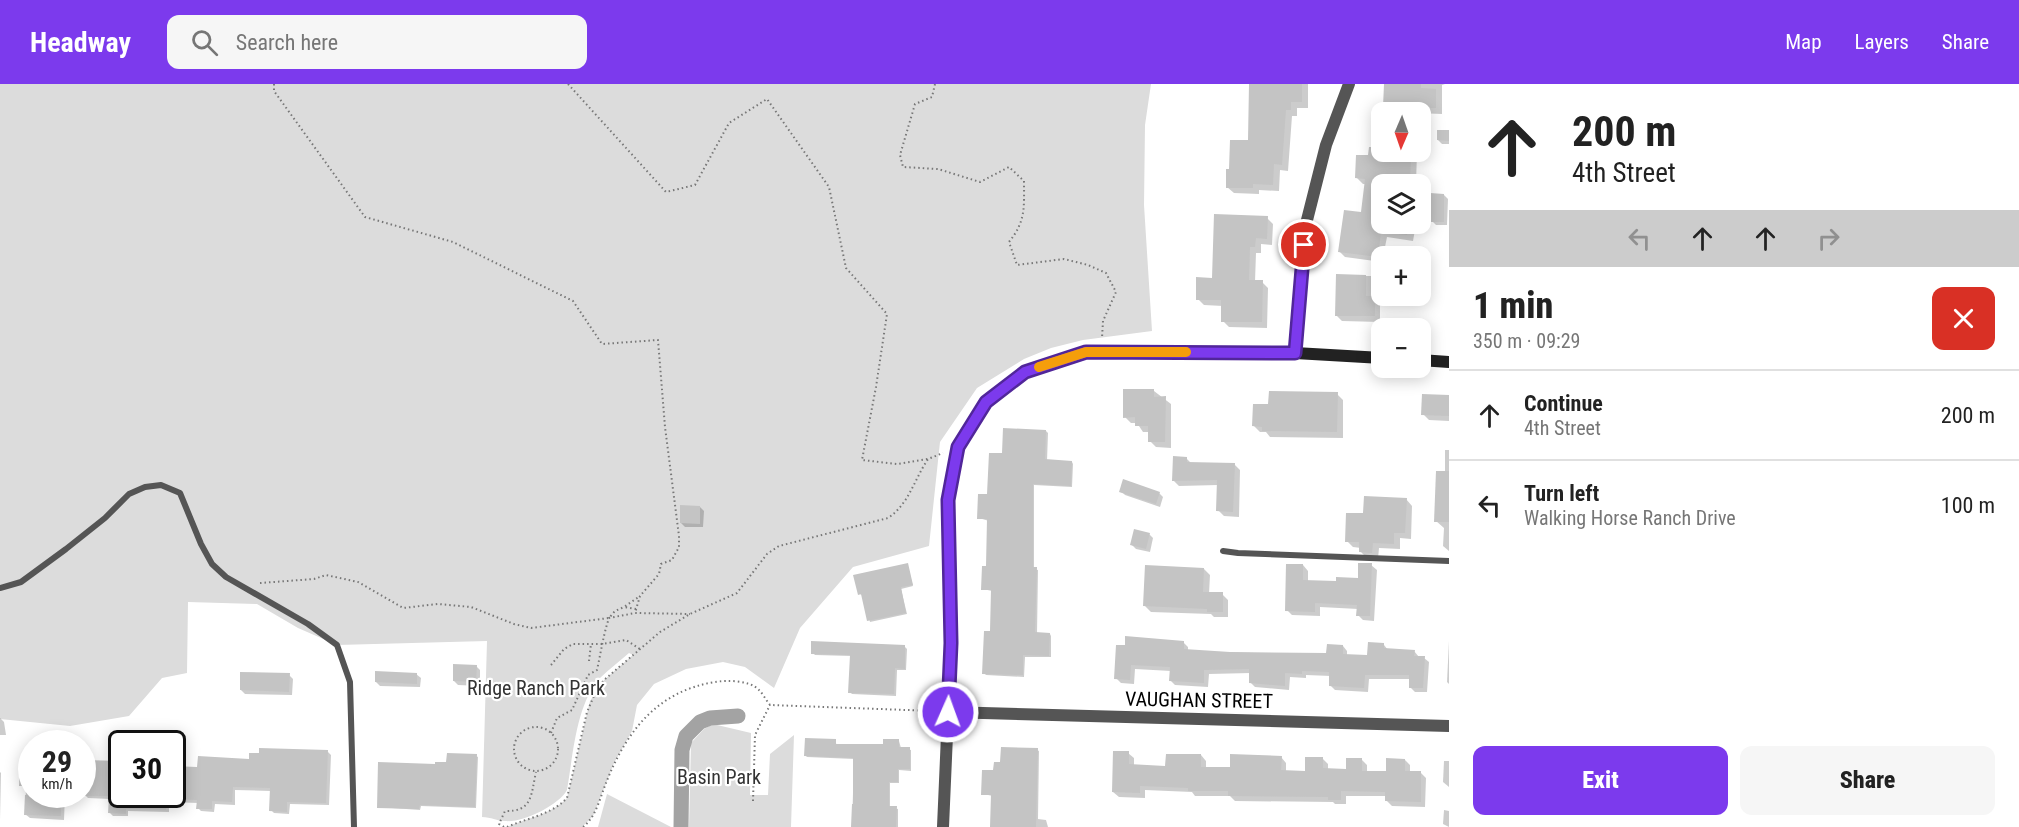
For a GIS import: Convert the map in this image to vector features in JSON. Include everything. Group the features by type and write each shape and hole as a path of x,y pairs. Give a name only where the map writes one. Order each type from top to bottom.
{"street":[{"path":"1295,353 1306,224 1326,145 1349,84"},
{"path":"944,827 951,643 948,500 958,447 986,402 1025,372 1086,352 1295,353 1371,357"},
{"path":"1431,361 1449,362"},
{"name":"VAUGHAN STREET","path":"948,712 1449,726"}],"lane":[{"path":"0,588 21,582 105,518 129,494 145,487 162,485 180,493 201,544 212,564 226,577 308,624 337,645 350,681 354,827"},
{"path":"1223,551 1449,561"}],"path":[{"path":"274,84 274,91 364,217 453,242 573,301 602,344 658,339 665,427 679,547 672,560 661,564 659,574 639,596 615,611 609,618 597,670 588,675 572,710 557,718 551,733"},
{"path":"568,84 666,192 695,185 729,123 766,99 829,187 846,268 888,314 862,460 897,464 928,459 958,447"},
{"path":"935,84 932,97 915,104 900,155 903,167 938,170 980,182 1009,167 1024,182 1023,214 1018,230 1009,242 1017,265 1064,259 1088,265 1106,273 1116,292 1103,321 1100,352"},
{"path":"536,772 530,799 525,807 515,811 505,811 499,824 505,827 526,821 561,805 567,798 590,700 604,680 640,648 660,632 690,614 737,592 767,554 779,546 888,518 896,513 906,502 928,459"},
{"path":"248,590 252,584 326,576 358,582 403,609 438,604 471,608 531,628 635,613 690,614"},
{"path":"635,613 639,596"},
{"path":"624,607 636,609"},
{"path":"551,664 564,649 573,645 626,640 640,648"},
{"path":"589,661 591,644"},
{"path":"583,827 593,816 614,763 632,731 666,699 703,684 731,680 758,688 770,705"},
{"path":"770,705 948,712"},
{"path":"753,801 755,735 770,705"},
{"path":"531,727 542,728 551,733 557,743 556,759 550,766 536,772 527,770 516,760 513,750 515,741 521,732 531,727"}],"green space":[{"name":"Ridge Ranch Park","path":"0,84 1151,84 1145,125 1144,205 1152,331 1083,340 1051,348 1024,359 977,388 940,442 929,546 853,567 800,628 774,688 745,667 723,662 686,669 654,684 637,705 632,731 614,763 593,816 582,827 507,827 546,812 567,798 590,701 604,680 633,655 629,653 600,678 586,702 577,731 567,790 563,796 540,812 513,821 482,817 487,641 337,645 298,628 257,604 188,602 187,673 162,678 129,716 70,726 0,719"},
{"name":"Basin Park","path":"713,724 751,733 750,795 768,795 770,754 794,735 791,827 689,827 691,743 704,729"},
{"name":"Basin Park","path":"607,794 671,827 598,827"}],"building":[{"path":"1249,84 1302,84 1302,102 1291,102 1291,110 1286,110 1282,165 1274,164 1273,185 1253,184 1253,188 1226,188 1230,140 1248,140"},
{"path":"1384,84 1421,84 1421,88 1436,89 1436,108 1431,108 1431,102 1383,102"},
{"path":"1437,130 1449,130 1449,141 1437,140"},
{"path":"1369,147 1371,147 1371,162 1411,162 1410,174 1371,174 1371,234 1381,234 1379,246 1371,246 1371,256 1338,252 1344,210 1361,212 1365,179 1355,178 1356,155 1368,155"},
{"path":"1431,193 1444,194 1444,222 1431,222"},
{"path":"1214,214 1268,216 1267,239 1256,238 1255,247 1250,247 1249,280 1263,280 1262,322 1221,322 1221,300 1196,300 1196,277 1212,278"},
{"path":"1336,274 1366,275 1366,296 1371,296 1371,306 1375,306 1375,316 1335,316"},
{"path":"1123,389 1154,389 1154,397 1166,396 1165,442 1148,442 1148,426 1135,426 1135,417 1123,418"},
{"path":"1269,391 1338,392 1337,432 1262,431 1262,427 1252,426 1253,404 1268,404"},
{"path":"1422,394 1449,395 1449,416 1421,415"},
{"path":"1003,428 1046,430 1045,459 1072,461 1071,486 1033,484 1033,567 1037,567 1035,632 1050,633 1049,656 1023,655 1023,675 982,674 984,631 990,631 991,590 981,590 982,566 986,566 987,519 977,519 978,494 987,494 989,453 1002,453"},
{"path":"1173,456 1187,457 1187,462 1235,463 1233,512 1216,511 1217,480 1172,481"},
{"path":"1436,471 1449,471 1449,522 1434,522"},
{"path":"1123,479 1160,492 1156,504 1119,492"},
{"path":"1364,496 1407,498 1405,533 1394,533 1394,544 1373,543 1372,553 1359,552 1359,542 1345,542 1346,513 1363,513"},
{"path":"680,505 700,506 700,524 680,523"},
{"path":"1134,529 1150,533 1146,549 1130,545"},
{"path":"908,563 913,585 901,587 906,613 867,621 861,594 858,595 853,575"},
{"path":"1358,563 1372,563 1370,616 1356,616 1357,605 1315,603 1315,612 1285,611 1286,564 1303,564 1303,580 1336,581 1336,577 1358,578"},
{"path":"1145,565 1204,568 1203,592 1223,592 1223,612 1143,606"},
{"path":"1125,636 1184,641 1184,649 1230,652 1326,653 1327,644 1343,645 1343,654 1367,655 1368,642 1384,643 1384,648 1415,650 1414,656 1425,656 1423,688 1409,688 1409,675 1365,675 1364,688 1329,686 1329,672 1302,671 1302,674 1285,673 1285,686 1249,683 1249,669 1204,670 1204,683 1169,681 1170,667 1131,665 1130,680 1114,679 1116,645 1125,645"},
{"path":"811,641 905,645 905,669 895,668 894,694 848,693 850,655 811,654"},
{"path":"453,664 477,665 476,682 453,681"},
{"path":"375,671 417,673 417,684 375,682"},
{"path":"240,672 290,673 289,692 240,690"},
{"path":"805,738 836,739 836,744 883,744 883,739 899,739 899,747 910,747 910,769 898,769 898,782 889,782 889,806 897,806 896,827 851,827 853,758 804,756"},
{"path":"1001,747 1038,748 1036,827 990,827 991,795 981,795 982,770 993,770 994,762 1000,762"},
{"path":"259,748 328,750 326,803 287,802 287,812 269,811 270,788 233,787 232,802 212,801 212,809 196,809 197,800 186,800 186,767 197,767 198,756 249,759 249,753 259,753"},
{"path":"1113,751 1129,751 1129,764 1165,766 1166,754 1201,754 1201,767 1230,767 1230,754 1282,756 1281,770 1305,771 1305,757 1323,757 1323,768 1346,769 1346,758 1362,758 1362,771 1386,771 1386,758 1405,759 1405,771 1421,771 1421,802 1385,801 1385,792 1341,791 1341,800 1328,800 1328,797 1228,796 1228,791 1188,791 1188,788 1140,786 1140,793 1112,792"},
{"path":"447,753 477,754 475,807 420,805 419,809 377,808 378,762 435,764 435,762 446,762"},
{"path":"96,760 108,761 108,796 96,796"},
{"path":"24,808 61,808 61,816 24,815"},
{"path":"108,808 166,808 166,810 126,809 126,814 108,813"}],"waterway":[{"path":"681,827 682,750 686,736 700,722 710,718 738,716"}],"slow traffic":[{"path":"1039,367 1086,352 1186,352"}],"route":[{"path":"948,712 951,643 948,500 958,447 986,402 1025,372 1086,352 1295,353 1304,245"}]}
